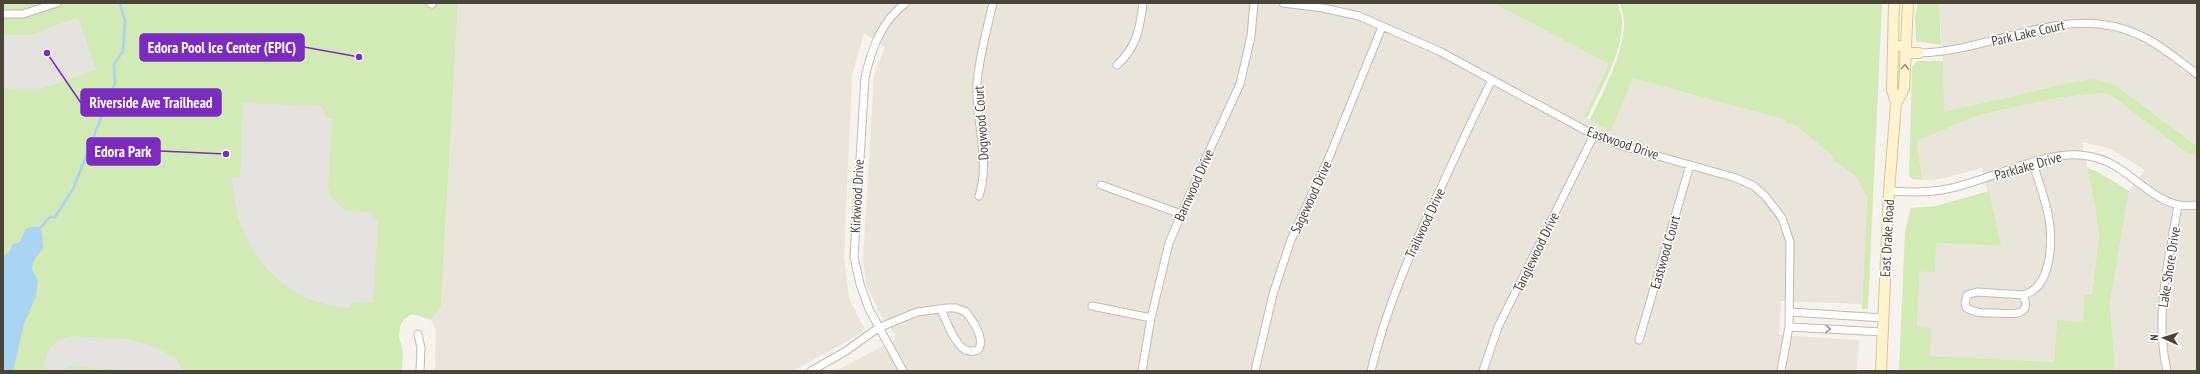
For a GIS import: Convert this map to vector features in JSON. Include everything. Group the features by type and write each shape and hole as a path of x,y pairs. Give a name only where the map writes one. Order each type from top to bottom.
{"main road":[{"name":"East Drake Road","path":"1881,371 1889,191 1896,104 1892,89 1894,3"},
{"path":"1901,3 1900,41 1902,47 1906,51 1919,53"},
{"name":"East Drake Road","path":"1896,104 1904,90 1908,3"}],"street":[{"path":"3,14 23,14 57,3"},
{"name":"Kirkwood Drive","path":"903,371 891,347 878,328 860,284 854,257 865,77 871,52 877,36 891,16 906,3"},
{"name":"Dogwood Court","path":"979,196 984,167 977,83 993,3"},
{"path":"1117,65 1128,54 1136,42 1140,30 1143,3"},
{"name":"Barnwood Drive","path":"1142,371 1151,318 1169,244 1240,84 1251,36 1254,3"},
{"name":"Eastwood Drive","path":"1283,3 1323,8 1359,16 1439,51 1594,135 1626,147 1736,178 1754,186 1766,197 1782,218 1790,242 1789,327 1781,371"},
{"name":"Park Lake Court","path":"1919,53 1962,49 2062,24 2090,23 2120,28 2139,34 2197,74"},
{"name":"Sagewood Drive","path":"1255,371 1273,294 1291,240 1330,154 1382,27"},
{"name":"Trailwood Drive","path":"1371,371 1378,341 1393,294 1469,125 1492,80"},
{"name":"Tanglewood Drive","path":"1483,371 1498,327 1594,135"},
{"name":"Parklake Drive","path":"1889,191 1926,192 1948,189 2033,163 2066,155 2078,154 2102,160 2116,166 2168,202 2178,205"},
{"path":"2023,295 2026,305 2023,310 2014,314 1975,312 1966,307 1964,303 1967,295 1977,292 2023,295 2029,293 2042,280 2048,262 2050,226 2033,163"},
{"name":"Eastwood Court","path":"1639,340 1690,165"},
{"path":"1101,185 1181,214"},
{"path":"2178,205 2197,205"},
{"name":"Lake Shore Drive","path":"2167,371 2162,349 2161,321 2163,298 2178,205"},
{"path":"1092,306 1151,318"},
{"path":"811,371 846,352 878,328 925,310 956,308 966,312 982,342 978,350 973,352 964,351 941,310"},
{"path":"1790,312 1884,318"},
{"path":"1789,327 1883,332"},
{"path":"418,334 421,348 420,371"}],"shaded area":[{"path":"458,3 1493,3 1610,64 1584,117 1611,130 1633,78 1785,120 1787,125 1792,123 1833,156 1832,159 1855,176 1867,197 1862,304 1781,301 1779,335 1859,340 1857,371 836,371 894,340 895,335 880,314 866,284 863,258 874,75 885,47 864,33 852,75 844,257 849,298 864,328 862,333 793,371 435,371 436,330 431,320 441,306"},
{"path":"1939,3 2193,3 2197,6 2197,146 2117,86 1943,112 1943,61"},
{"path":"78,17 96,70 37,90 3,88 3,35 31,35"},
{"path":"2100,93 2111,95 2184,151 2197,157 2197,371 2115,371 2110,303 2129,191 2145,170 2111,149 2082,142 2099,235 2092,296 2084,295 2083,322 2057,321 2054,362 1930,356 1917,327 1920,271 1936,243 2000,246 1982,168 1940,179 1922,180 1917,141 1979,115 2057,98"},
{"path":"243,103 320,106 325,112 326,119 332,119 328,187 330,196 344,210 372,213 372,219 378,220 373,303 351,302 350,308 325,304 306,298 287,287 267,269 249,244 239,221 232,177 240,177"},
{"path":"71,336 127,339 148,344 175,357 183,371 132,371 70,366 68,371 44,371 46,356 50,348 56,342"}],"green space":[{"path":"3,3 458,3 441,306 431,320 413,314 404,319 400,326 399,337 403,351 402,371 3,371"},
{"path":"1493,3 1617,3 1622,21 1619,46 1610,71 1587,118 1584,117 1609,64"},
{"path":"1620,3 1882,3 1868,309 1862,309 1867,197 1855,176 1832,159 1833,156 1792,123 1787,125 1785,120 1633,78 1611,131 1590,120 1607,85 1621,46 1624,16"},
{"path":"1918,3 1939,3 1941,45 1916,41 1915,17"},
{"path":"1917,61 1943,61 1944,112 2092,79 2117,86 2197,146 2197,157 2184,151 2111,95 2100,93 2057,98 1979,115 1917,141 1922,180 1912,179 1909,175 1912,67"},
{"path":"2087,168 2098,172 2129,191 2110,303 2115,371 1899,371 1905,231 1911,208 1936,206 1989,191 2001,246 1936,243 1935,272 1920,271 1917,327 1931,328 1930,356 2054,362 2057,320 2083,322 2084,295 2092,295 2099,235"}],"water":[{"path":"30,227 41,227 43,248 33,262 32,270 38,280 36,296 24,324 13,371 3,371 3,257 9,252 13,244 20,242 25,230"}],"waterway":[{"path":"41,227 50,217 55,217 73,189 115,83 114,64 123,51 125,21 120,3"}],"place":[{"name":"Riverside Ave Trailhead","path":"47,53"},
{"name":"Edora Pool Ice Center (EPIC)","path":"359,57"},
{"name":"Edora Park","path":"226,154"}]}
